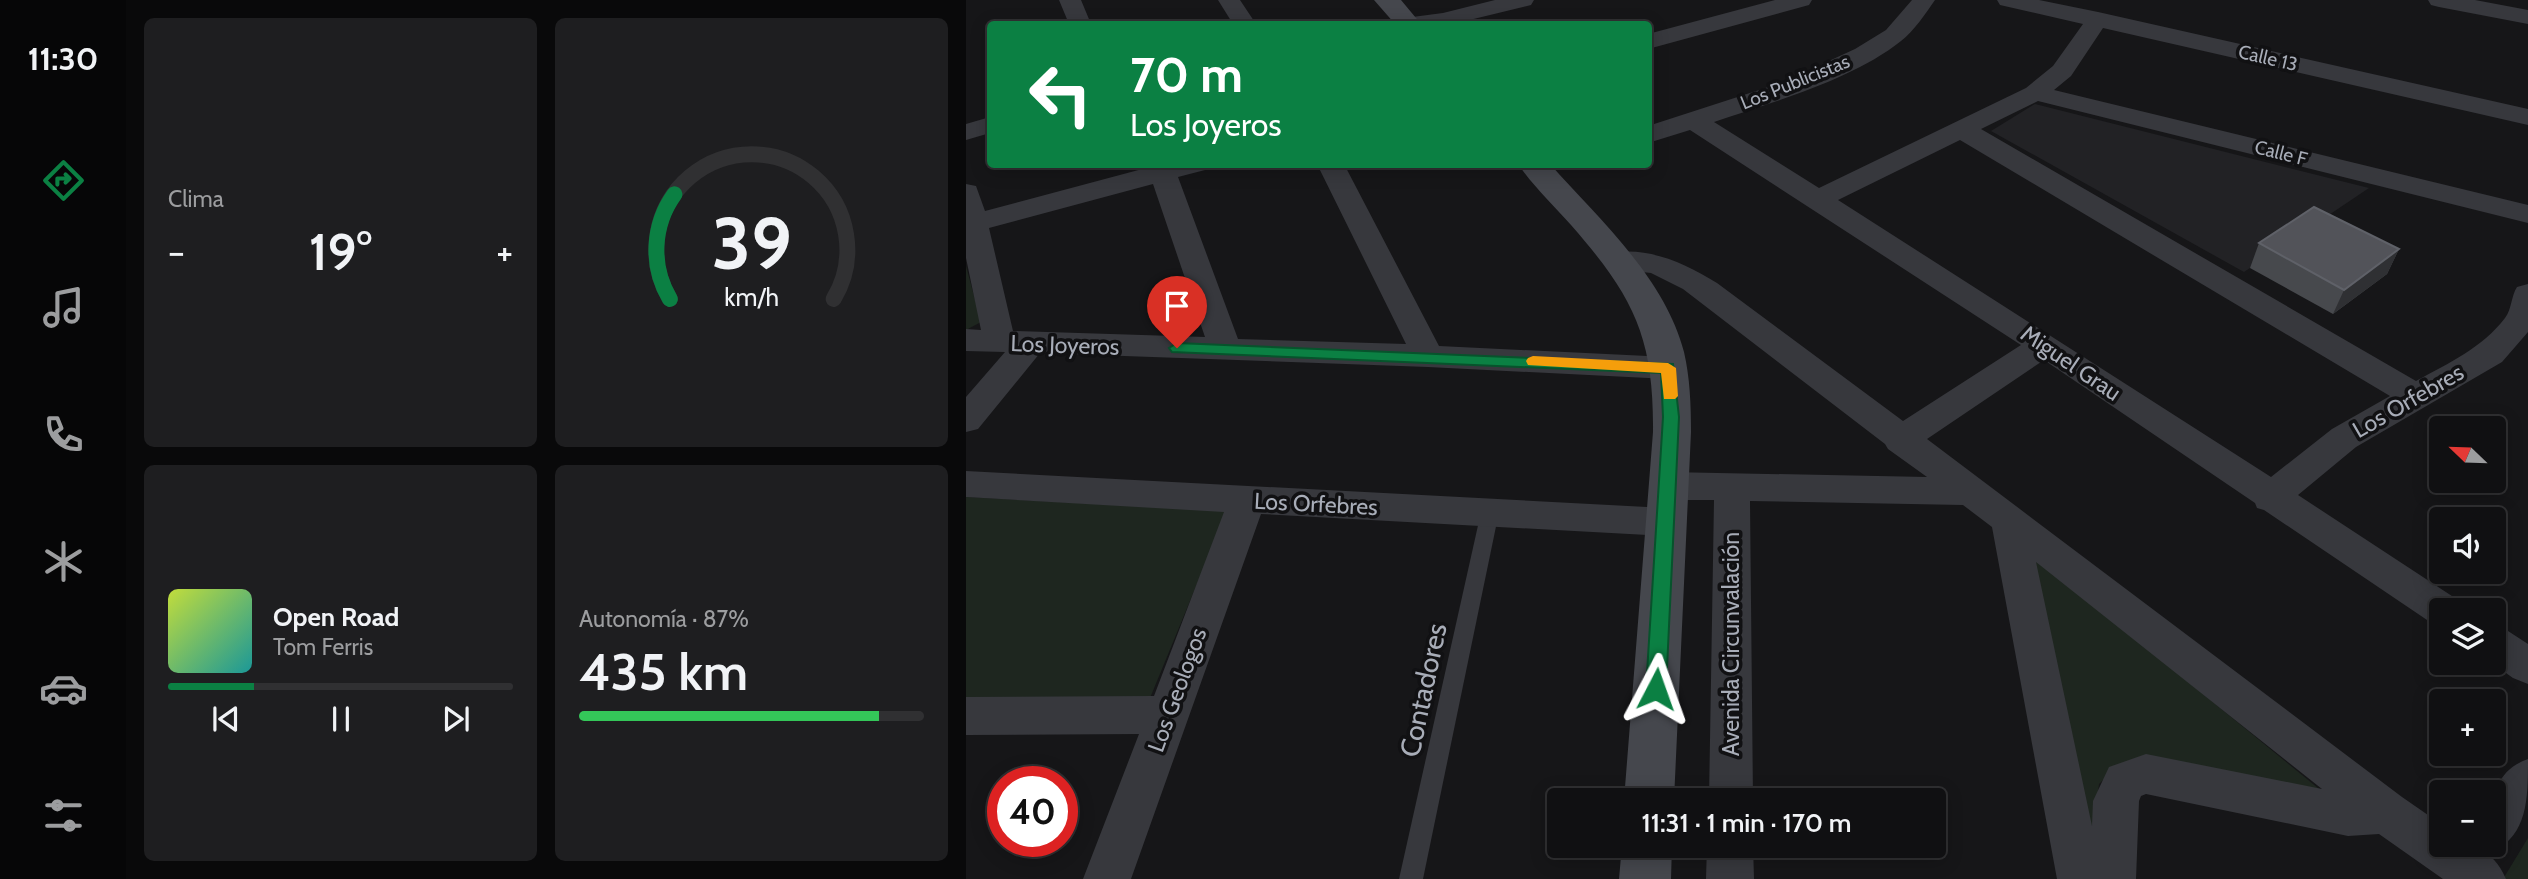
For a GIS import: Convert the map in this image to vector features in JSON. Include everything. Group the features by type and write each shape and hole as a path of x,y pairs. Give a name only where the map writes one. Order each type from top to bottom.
{"street":[{"path":"1070,0 1079,21"},
{"path":"1229,0 1242,21"},
{"path":"1387,0 1404,21"},
{"path":"1434,21 1522,0"},
{"path":"1652,41 1801,0"},
{"name":"Los Publicistas","path":"1652,134 1790,88 1864,54 1894,35 1924,0"},
{"name":"Calle 13","path":"2008,0 2528,117"},
{"path":"2439,0 2528,17"},
{"path":"1818,199 2035,93 2062,71 2098,19"},
{"name":"Calle F","path":"2035,93 2528,214"},
{"name":"Miguel Grau","path":"1695,121 2044,345 2270,498 2429,601"},
{"path":"966,132 987,126"},
{"path":"1963,130 2415,396"},
{"path":"971,224 1181,168"},
{"path":"1332,168 1428,356"},
{"path":"1545,168 1640,292 1660,331 1668,368 1671,417 1650,788"},
{"path":"1163,173 1226,350"},
{"path":"966,192 971,224 1015,343 966,420"},
{"path":"1618,261 1644,261 1674,269 2009,520 2386,812 2475,869"},
{"name":"Los Orfebres","path":"2270,498 2344,438 2490,354 2523,318 2528,294"},
{"name":"Los Joyeros","path":"966,340 1428,356 1668,368"},
{"path":"1900,440 2044,345"},
{"name":"Los Orfebres","path":"966,484 1490,512 1667,504 1731,489 1969,491"},
{"name":"Avenida Circunvalación","path":"1731,489 1731,788"},
{"name":"Los Geologos","path":"1107,879 1247,501"},
{"path":"2009,520 2081,879"},
{"path":"2506,651 2528,666"},
{"path":"966,716 1168,716"},
{"path":"2112,879 2116,801 2125,781 2146,775 2348,815 2386,812"},
{"path":"2506,811 2528,779"},
{"path":"1645,879 1646,858"},
{"path":"1730,858 1730,879"}],"lane":[{"name":"Contadores","path":"1411,879 1490,512"}],"shaded area":[{"path":"2035,104 2369,188 2244,272 1991,131"},
{"path":"966,266 981,322 966,330"},
{"path":"966,497 1227,511 1150,698 966,699"},
{"path":"2017,542 2335,802 2113,770 2099,784 2091,846"},
{"path":"2528,838 2528,879 2503,879"}],"building":[{"path":"2314,207 2399,249 2344,290 2259,243"}],"slow traffic":[{"path":"1533,361 1668,368 1670,396"}],"route":[{"path":"1177,348 1428,356 1668,368 1671,417 1656,689"}]}
